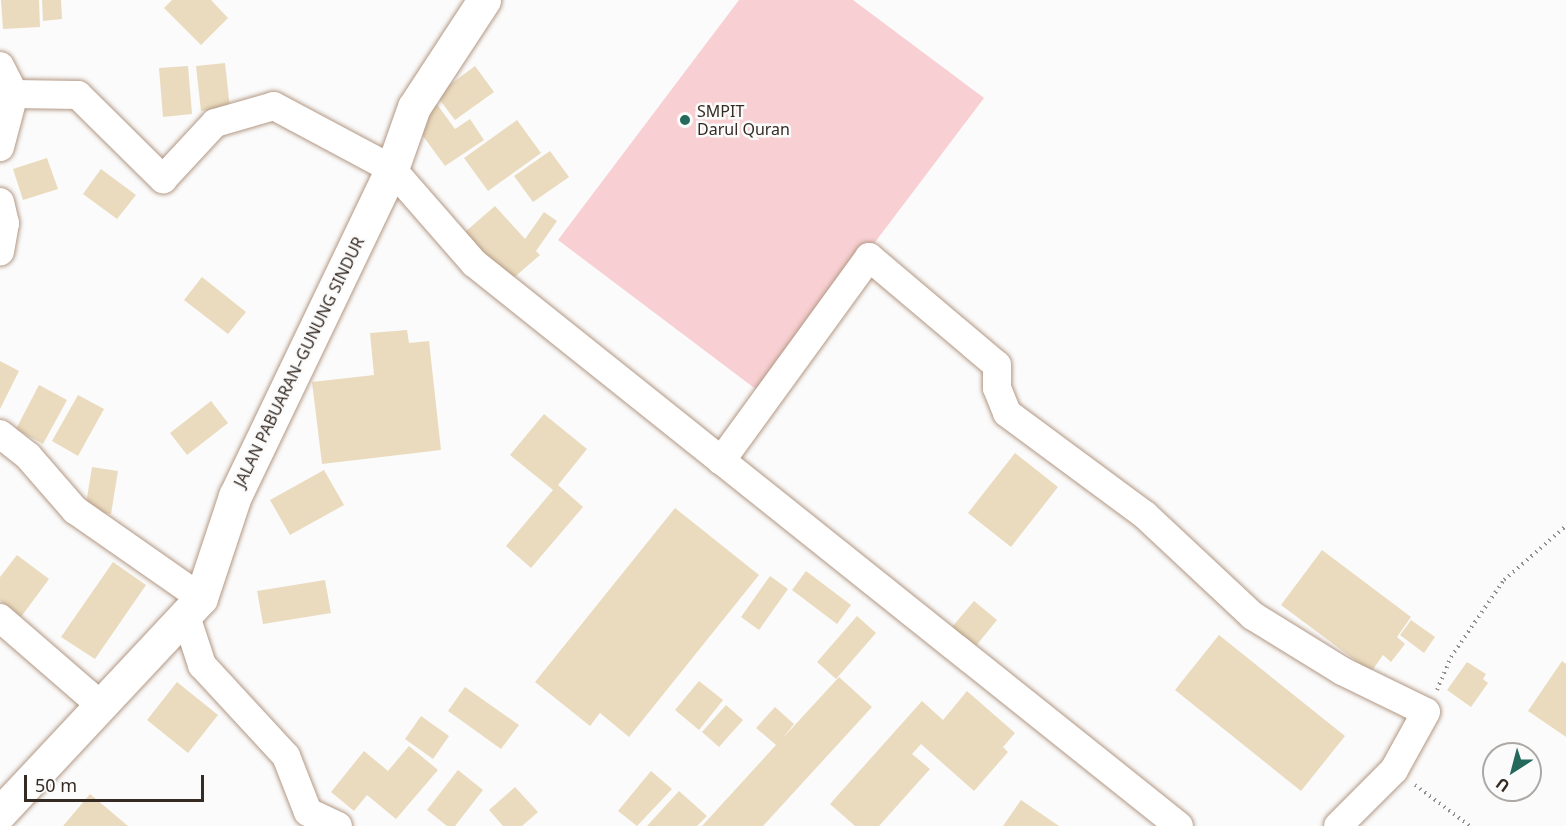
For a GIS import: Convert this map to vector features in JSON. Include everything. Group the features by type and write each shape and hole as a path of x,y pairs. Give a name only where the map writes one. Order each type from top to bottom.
{"street":[{"name":"JALAN PABUARAN–GUNUNG SINDUR","path":"0,813 98,703 193,607 252,458 392,169 414,107 484,0"},
{"path":"0,66 14,94 0,147"},
{"path":"14,94 78,95 163,179 215,123 274,106 392,169 434,224 474,263 1179,826"},
{"path":"0,202 5,223 0,252"},
{"path":"721,461 869,257 997,365 997,388 1007,413 1145,515 1253,616 1342,671 1426,712 1394,770 1338,826"},
{"path":"0,434 28,456 75,510 193,607 202,665 286,756 308,812 338,826"},
{"path":"0,618 98,703"}],"path":[{"path":"1426,712 1451,657 1504,580 1566,526"},
{"path":"1394,770 1470,826"}],"shaded area":[{"path":"739,0 853,0 984,98 761,393 558,240"}],"building":[{"path":"1,0 39,0 40,27 3,29"},
{"path":"42,0 61,0 62,19 43,21"},
{"path":"172,0 211,0 228,18 201,45 164,8"},
{"path":"225,63 230,108 201,111 196,66"},
{"path":"188,66 192,114 163,117 159,68"},
{"path":"475,66 494,92 455,120 436,95"},
{"path":"436,103 455,129 470,119 484,140 445,166 412,121"},
{"path":"517,120 541,153 488,191 464,158"},
{"path":"550,151 569,177 533,202 514,176"},
{"path":"47,158 58,189 23,200 13,169"},
{"path":"101,169 136,195 117,219 83,194"},
{"path":"495,206 525,239 544,212 557,221 536,251 540,255 510,281 465,232"},
{"path":"202,277 246,312 228,334 184,300"},
{"path":"407,330 409,343 429,341 441,450 322,464 312,382 374,375 370,333"},
{"path":"0,361 19,371 0,409"},
{"path":"39,385 67,400 43,444 16,429"},
{"path":"78,395 104,409 78,456 52,441"},
{"path":"211,401 228,423 187,455 170,433"},
{"path":"544,414 587,449 558,485 583,507 531,568 506,546 553,490 510,455"},
{"path":"1015,453 1058,487 1011,547 968,513"},
{"path":"92,467 118,471 111,514 85,510"},
{"path":"324,470 344,505 290,535 270,500"},
{"path":"675,508 759,575 629,737 600,713 590,726 535,682"},
{"path":"1322,550 1411,617 1397,637 1405,644 1391,662 1383,655 1371,672 1281,605"},
{"path":"17,555 49,579 21,617 0,601 0,577"},
{"path":"113,562 146,585 95,659 61,637"},
{"path":"806,571 851,605 837,624 792,590"},
{"path":"770,576 788,589 759,630 741,617"},
{"path":"325,580 331,613 263,624 257,591"},
{"path":"974,601 997,620 975,647 952,627"},
{"path":"857,616 876,633 836,679 817,662"},
{"path":"1411,620 1435,637 1424,653 1400,635"},
{"path":"1219,635 1345,736 1301,791 1175,690"},
{"path":"1562,661 1566,664 1566,737 1528,711"},
{"path":"1467,662 1486,674 1483,679 1488,683 1471,707 1447,690"},
{"path":"839,677 872,707 763,826 702,826 776,745 756,728 775,707 794,724 782,739"},
{"path":"699,681 723,700 699,730 675,710"},
{"path":"177,682 218,715 188,753 147,720"},
{"path":"465,687 519,725 501,749 448,711"},
{"path":"967,691 1015,733 1003,747 1008,752 974,791 921,744 912,754 930,769 879,826 855,826 830,804 922,701 943,720"},
{"path":"726,705 743,720 719,747 702,732"},
{"path":"421,716 449,736 433,759 405,739"},
{"path":"409,746 438,770 396,819 367,795 354,811 331,792 364,751 388,771"},
{"path":"458,770 483,790 455,826 447,826 427,810"},
{"path":"651,771 672,789 637,826 618,811"},
{"path":"515,787 538,812 522,826 503,826 489,810"},
{"path":"679,791 707,816 697,826 647,826"},
{"path":"90,794 128,826 63,826"},
{"path":"1021,800 1059,826 1003,826"}],"place":[{"name":"SMPIT Darul Quran","path":"685,120"}]}
